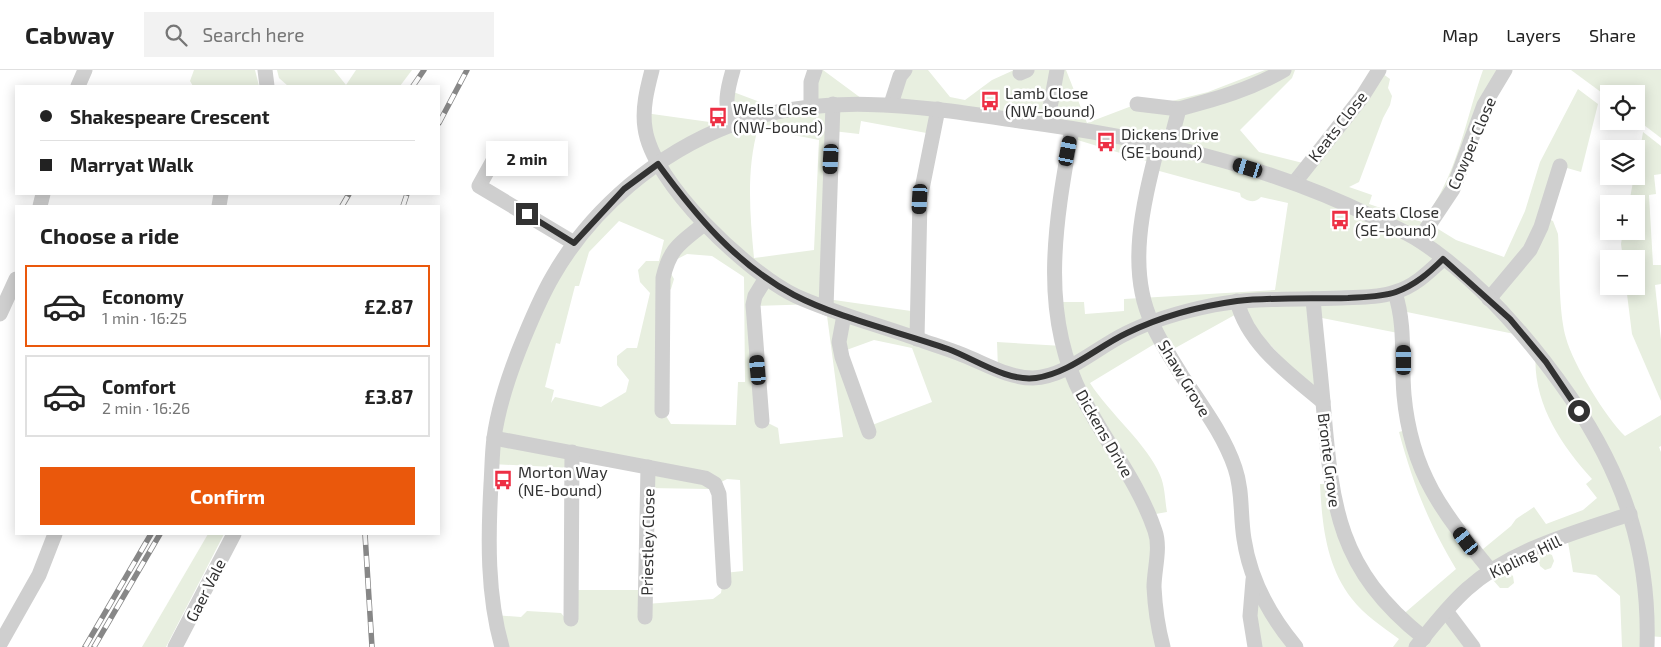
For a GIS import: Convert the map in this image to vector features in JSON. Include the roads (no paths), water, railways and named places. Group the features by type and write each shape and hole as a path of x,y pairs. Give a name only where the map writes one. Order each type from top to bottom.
{"street":[{"path":"78,85 85,70"},
{"path":"265,70 267,85"},
{"path":"652,70 646,95 645,128 650,146 658,164 704,224 725,246 766,278 795,295 844,315 918,338 1016,377 1035,378 1070,366 1127,333 1152,322 1212,306 1237,301 1368,297 1395,292 1413,284 1443,259"},
{"path":"731,125 726,112 726,99 734,70"},
{"path":"811,105 811,82 815,70"},
{"path":"891,104 900,76 905,70"},
{"path":"1047,124 1057,70"},
{"path":"1137,104 1179,109 1232,95 1259,84 1284,70"},
{"name":"Keats Close","path":"1295,182 1362,97 1379,70"},
{"name":"Cowper Close","path":"1419,240 1453,190 1484,105 1505,70"},
{"path":"826,308 832,104"},
{"path":"502,647 495,622 490,558 494,438 511,370 554,274 574,243 624,189 658,164 731,125 811,105 832,104 891,104 938,109 1047,124 1164,146 1233,163 1295,182 1419,240 1489,298 1510,319 1546,362 1604,453 1630,514 1638,540 1652,640"},
{"path":"918,338 920,199 938,109"},
{"name":"Shaw Grove","path":"1179,109 1145,201 1140,233 1140,270 1144,298 1152,322 1173,361 1225,443 1235,468 1240,488 1244,539 1253,580 1270,611 1296,647"},
{"name":"Dickens Drive","path":"1072,129 1056,221 1053,278 1058,330 1082,397 1147,508 1156,534 1154,588 1162,647"},
{"path":"499,150 479,186 574,243"},
{"path":"1489,298 1530,250 1541,227 1560,166"},
{"path":"662,411 663,278 668,258 677,246 704,224"},
{"path":"762,421 753,305 755,296 766,278"},
{"path":"0,314 15,281"},
{"path":"1395,292 1402,319 1407,420 1416,454 1433,494 1490,571"},
{"name":"Bronte Grove","path":"1313,299 1329,475 1337,515 1349,548 1363,573 1420,642"},
{"name":"Bronte Grove","path":"1237,301 1240,312 1251,333 1275,361 1323,402"},
{"path":"844,315 839,342 842,357 868,432"},
{"path":"494,438 705,478 715,484 719,494 724,582"},
{"path":"571,619 572,452"},
{"name":"Priestley Close","path":"645,617 648,467"},
{"name":"Kipling Hill","path":"1420,642 1446,611 1490,571 1557,539 1630,514"},
{"path":"2,638 39,575 55,535"},
{"name":"Gaer Vale","path":"175,647 233,535"},
{"name":"Shaw Grove","path":"1253,580 1250,616 1255,647"},
{"path":"1446,611 1473,647"}],"railway":[{"path":"414,85 424,70"},
{"path":"440,121 467,70"},
{"path":"343,205 348,195"},
{"path":"403,205 407,195"},
{"path":"85,647 150,535"},
{"path":"94,647 159,535"},
{"path":"365,535 372,647"}],"place":[{"name":"Lamb Close (NW-bound)","path":"990,101"},
{"name":"Wells Close (NW-bound)","path":"718,117"},
{"name":"Dickens Drive (SE-bound)","path":"1106,142"},
{"name":"Keats Close (SE-bound)","path":"1340,220"},
{"name":"Morton Way (NE-bound)","path":"503,480"}]}
